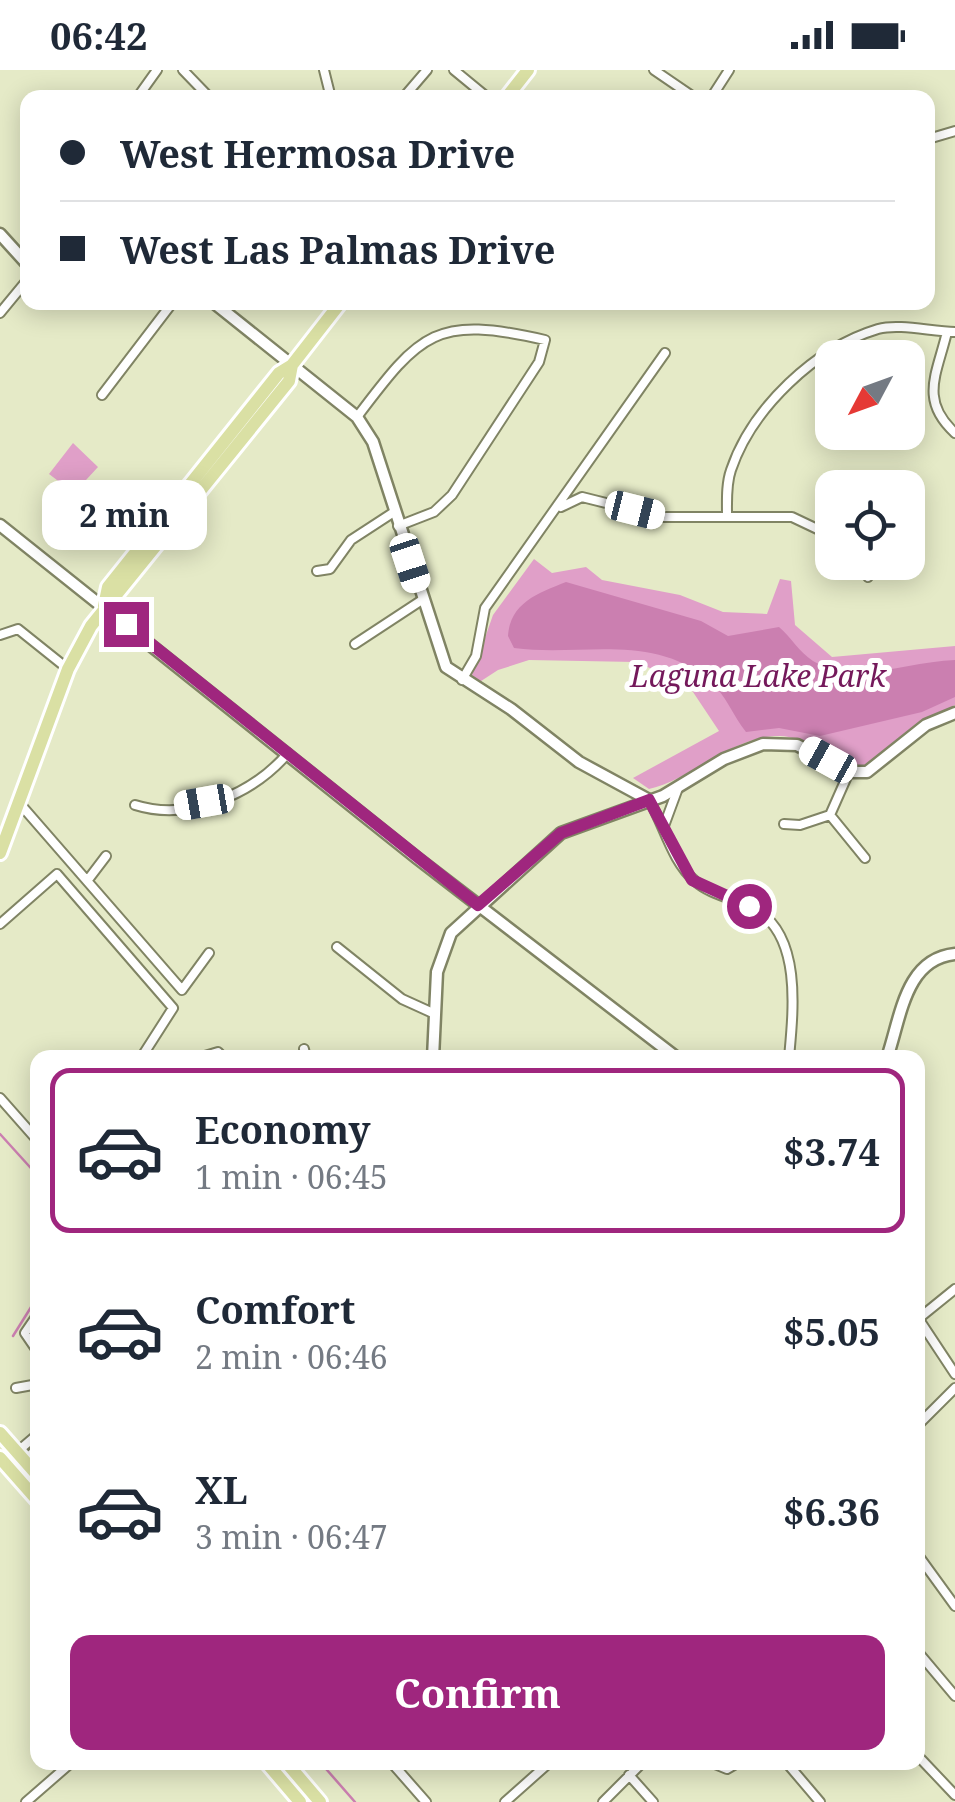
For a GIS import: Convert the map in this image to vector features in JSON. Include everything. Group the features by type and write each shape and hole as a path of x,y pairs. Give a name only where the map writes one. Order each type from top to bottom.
{"main road":[{"path":"512,90 528,70"},
{"path":"0,853 21,806 68,669 104,606 114,601 289,381 292,365 335,310"},
{"path":"0,1434 30,1467"},
{"path":"5,1464 30,1492"},
{"path":"273,1770 300,1802"},
{"path":"293,1770 320,1802"}],"street":[{"path":"183,70 202,90"},
{"path":"410,90 427,70"},
{"path":"454,70 478,90"},
{"path":"654,70 683,90"},
{"path":"0,234 20,256"},
{"path":"0,314 20,289"},
{"path":"102,395 167,310"},
{"path":"223,310 357,417 373,442 441,658 462,680 511,709 578,762 649,800 692,880 758,911 781,936 792,994 789,1050"},
{"path":"726,516 729,473 745,438 776,396 827,354 880,328 951,332 932,398 936,413 955,433"},
{"path":"357,417 402,357 425,339 456,329 500,330 545,340 539,362 452,495 434,512 398,526"},
{"path":"462,680 476,656 486,608 665,354"},
{"path":"558,509 582,496 662,517 792,517 815,528"},
{"path":"317,571 330,569 352,540 374,521 394,512"},
{"path":"0,524 667,1050"},
{"path":"355,644 422,600"},
{"path":"0,635 18,629 68,669"},
{"path":"434,1050 436,972 451,932 561,833 678,788 724,758 771,742 806,748 849,772 873,769 926,726 955,713"},
{"path":"135,805 154,811 233,796 267,778 288,753"},
{"path":"784,824 800,824 830,815 849,772"},
{"path":"664,826 678,788"},
{"path":"21,806 182,990 209,953"},
{"path":"830,815 865,858"},
{"path":"87,881 106,856"},
{"path":"0,924 57,874 173,1008 146,1050"},
{"path":"337,947 402,999 435,1014"},
{"path":"890,1050 916,970 937,956 955,954"},
{"path":"0,1098 30,1132"},
{"path":"925,1312 955,1288"},
{"path":"925,1329 955,1374"},
{"path":"16,1388 30,1385"},
{"path":"925,1418 955,1388"},
{"path":"20,1456 30,1444"},
{"path":"5,1464 30,1452"},
{"path":"925,1565 955,1606"},
{"path":"925,1660 955,1696"},
{"path":"925,1763 955,1795"},
{"path":"26,1802 63,1770"},
{"path":"398,1770 426,1802"},
{"path":"504,1802 541,1770"},
{"path":"604,1802 634,1770"},
{"path":"793,1770 820,1802"},
{"path":"629,1775 653,1802"}],"green space":[{"path":"73,443 98,467 74,493 49,474"},
{"name":"Laguna Lake Park","path":"534,559 552,573 586,567 602,580 680,595 723,612 767,614 780,579 791,581 795,625 832,657 955,646 955,705 915,727 867,767 845,765 803,742 780,736 746,742 649,789 633,778 719,731 687,683 635,662 529,660 498,670 478,683 472,675 493,615"}],"shaded area":[{"path":"566,582 701,621 728,636 779,627 813,661 846,672 955,660 955,697 922,712 820,736 779,728 746,732 710,681 665,656 640,651 514,648 508,636 520,607"}],"waterway":[{"path":"0,1134 30,1167"},
{"path":"13,1336 30,1309"},
{"path":"327,1770 355,1802"}],"route":[{"path":"126,624 478,905 561,833 649,800 692,880 749,906"}]}
